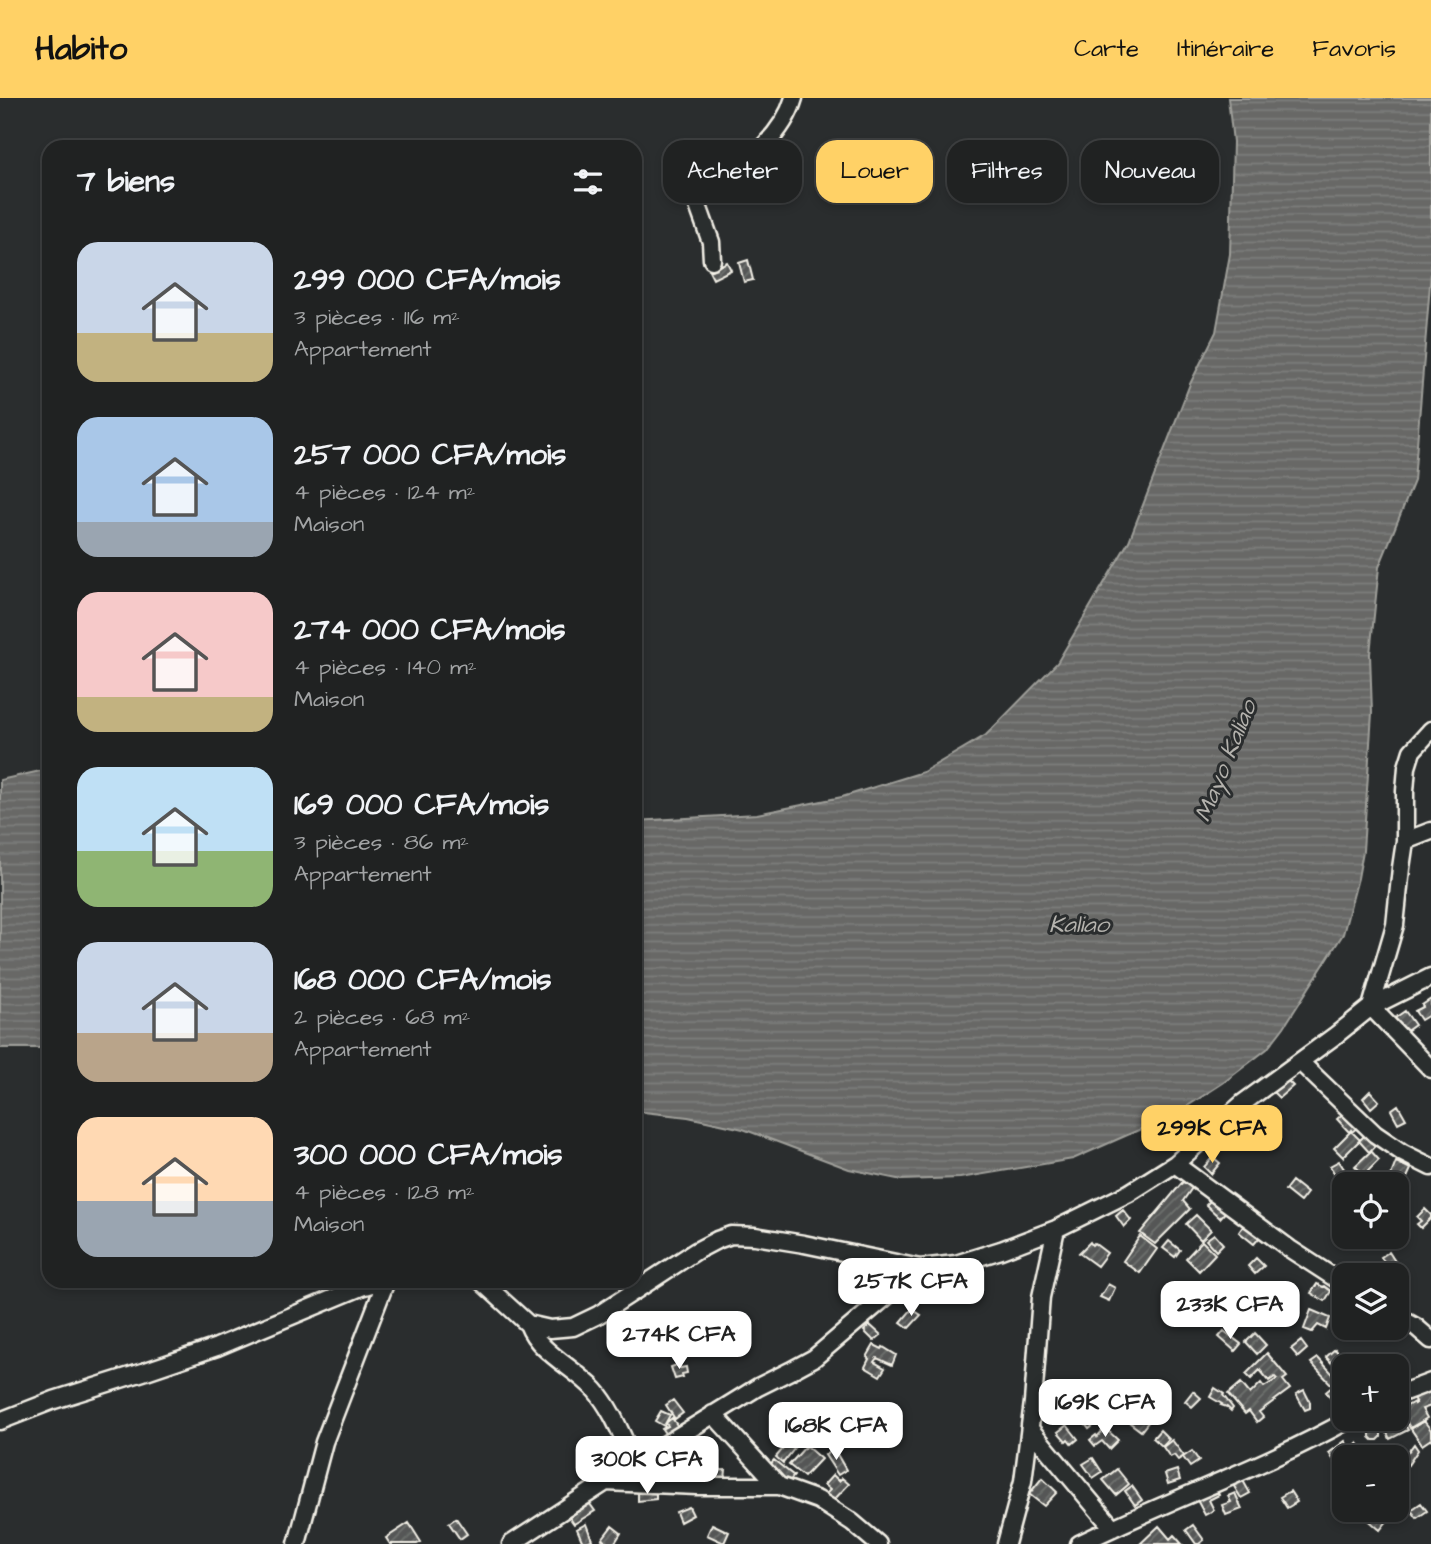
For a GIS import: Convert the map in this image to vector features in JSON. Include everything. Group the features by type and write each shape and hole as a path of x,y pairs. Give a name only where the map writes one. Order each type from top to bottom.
{"street":[{"path":"712,260 711,242 697,202 748,161 778,132 794,98"},
{"path":"1371,1007 1395,925 1405,841 1408,766 1412,751 1431,730"},
{"path":"1405,841 1431,831"},
{"path":"642,1286 696,1251 731,1235 804,1244 920,1269 956,1264 1056,1229 1129,1193 1175,1164 1243,1103 1371,1007 1431,977"},
{"path":"1371,1007 1431,1069"},
{"path":"1300,1062 1375,1134 1403,1153 1431,1167"},
{"path":"1175,1164 1290,1249 1332,1276"},
{"path":"1006,1544 1023,1481 1041,1297 1056,1229"},
{"path":"511,1544 713,1414 814,1358 920,1269"},
{"path":"0,1421 54,1400 217,1347 358,1288"},
{"path":"297,1544 324,1442 381,1288"},
{"path":"489,1288 528,1324 545,1348 594,1389 610,1412 635,1463"},
{"path":"528,1324 550,1329 573,1327 598,1315 639,1288"},
{"path":"1409,1323 1431,1340"},
{"path":"1409,1390 1431,1382"},
{"path":"713,1414 779,1486"},
{"path":"1079,1544 1266,1462 1332,1428"},
{"path":"1030,1429 1113,1528"},
{"path":"606,1482 779,1486 818,1500 852,1522 878,1544"}],"water":[{"name":"Kaliao","path":"1228,98 1431,98 1431,272 1414,481 1379,567 1370,654 1372,713 1363,851 1343,934 1267,1049 1223,1083 1175,1114 1073,1159 960,1178 902,1180 849,1169 743,1129 688,1117 642,1112 642,821 757,814 842,797 923,772 986,735 1057,663 1129,541 1190,384 1216,332 1230,254 1233,142"},
{"path":"42,771 42,1048 0,1048 0,780"}],"building":[{"path":"748,260 753,280 744,282 739,263"},
{"path":"727,262 731,270 713,279 709,271"},
{"path":"1431,999 1431,1014 1421,1020 1415,1011"},
{"path":"1405,1011 1415,1025 1405,1032 1395,1018"},
{"path":"1285,1078 1293,1086 1279,1098 1271,1090"},
{"path":"1370,1091 1379,1101 1371,1108 1363,1098"},
{"path":"1398,1105 1406,1119 1398,1123 1391,1110"},
{"path":"1345,1112 1358,1127 1352,1132 1337,1119"},
{"path":"1237,1123 1244,1130 1232,1143 1225,1135"},
{"path":"1351,1131 1360,1140 1343,1157 1334,1148"},
{"path":"1365,1135 1375,1146 1369,1152 1359,1141"},
{"path":"1371,1151 1379,1160 1367,1172 1361,1172 1355,1166"},
{"path":"1213,1157 1220,1163 1211,1174 1204,1167"},
{"path":"1339,1161 1346,1172 1334,1172 1330,1166"},
{"path":"1396,1162 1411,1169 1409,1173 1392,1172"},
{"path":"1186,1178 1194,1185 1183,1201 1190,1209 1155,1244 1140,1233"},
{"path":"1292,1181 1307,1193 1300,1202 1285,1190"},
{"path":"1214,1197 1228,1209 1220,1218 1206,1205"},
{"path":"1425,1209 1431,1218 1421,1228 1417,1224 1421,1221 1417,1217"},
{"path":"1123,1210 1131,1220 1124,1227 1116,1216"},
{"path":"1196,1215 1211,1230 1201,1240 1186,1224"},
{"path":"1244,1225 1260,1237 1254,1244 1239,1232"},
{"path":"1214,1234 1223,1244 1216,1251 1206,1240"},
{"path":"1140,1236 1157,1249 1140,1273 1123,1261"},
{"path":"1169,1241 1180,1250 1175,1257 1163,1248"},
{"path":"1202,1241 1215,1254 1199,1271 1186,1258"},
{"path":"1090,1242 1107,1253 1097,1266 1079,1253"},
{"path":"1389,1252 1396,1263 1385,1263 1381,1257"},
{"path":"1256,1258 1264,1266 1255,1274 1248,1266"},
{"path":"1108,1284 1115,1288 1109,1301 1100,1297"},
{"path":"1317,1284 1331,1291 1325,1301 1311,1293"},
{"path":"912,1309 921,1315 909,1328 901,1322"},
{"path":"1311,1310 1330,1318 1326,1329 1318,1325 1312,1332 1304,1329"},
{"path":"870,1325 881,1335 874,1341 864,1331"},
{"path":"1224,1331 1241,1344 1235,1351 1219,1337"},
{"path":"1255,1333 1266,1345 1257,1354 1246,1342"},
{"path":"1301,1341 1307,1349 1298,1357 1291,1349"},
{"path":"874,1345 896,1355 892,1365 877,1358 874,1362 885,1368 880,1376 865,1367"},
{"path":"1335,1349 1339,1354 1332,1354 1332,1363 1326,1357"},
{"path":"1267,1353 1287,1377 1283,1380 1290,1389 1259,1412 1263,1417 1257,1422 1249,1411 1245,1414 1228,1394 1241,1383 1250,1394 1261,1383 1264,1387 1277,1379 1275,1377 1269,1381 1260,1370 1251,1379 1246,1374"},
{"path":"1318,1358 1332,1373 1332,1385 1311,1363"},
{"path":"679,1364 680,1368 686,1367 687,1373 675,1379 671,1367"},
{"path":"1332,1387 1332,1398 1331,1399 1326,1392"},
{"path":"1215,1388 1224,1394 1233,1408 1231,1411 1210,1397"},
{"path":"1304,1390 1310,1402 1310,1408 1305,1410 1296,1394"},
{"path":"1431,1390 1431,1406 1422,1409 1427,1418 1410,1428 1409,1405 1416,1403 1413,1398 1409,1400 1409,1394"},
{"path":"1193,1391 1201,1398 1192,1407 1185,1401"},
{"path":"673,1400 683,1413 675,1419 666,1405"},
{"path":"1145,1404 1156,1412 1141,1431 1129,1422"},
{"path":"661,1411 670,1415 664,1426 655,1421"},
{"path":"1091,1412 1098,1422 1089,1429 1081,1419"},
{"path":"672,1418 679,1428 666,1435 662,1429 668,1426 666,1423"},
{"path":"1424,1421 1431,1430 1431,1439 1422,1445 1411,1429"},
{"path":"1067,1425 1078,1439 1072,1444 1058,1432"},
{"path":"795,1426 803,1432 783,1463 776,1457 788,1443 784,1440"},
{"path":"1105,1428 1118,1440 1109,1449 1102,1441 1095,1446 1090,1440"},
{"path":"1160,1430 1169,1439 1162,1446 1153,1438"},
{"path":"1368,1431 1379,1431 1381,1437 1373,1440"},
{"path":"1386,1431 1406,1431 1390,1439"},
{"path":"1172,1440 1184,1456 1178,1460 1174,1455 1170,1457 1163,1447"},
{"path":"1414,1444 1418,1450 1409,1464 1409,1451"},
{"path":"806,1446 821,1459 804,1477 789,1465"},
{"path":"834,1449 846,1470 838,1475 825,1455"},
{"path":"1192,1451 1199,1461 1190,1467 1183,1457"},
{"path":"1093,1458 1102,1472 1093,1478 1083,1464"},
{"path":"691,1459 695,1474 679,1479 675,1463"},
{"path":"774,1460 794,1476 788,1483 767,1468"},
{"path":"1117,1469 1129,1484 1116,1495 1103,1480"},
{"path":"726,1470 725,1479 700,1480 700,1471"},
{"path":"1177,1470 1180,1480 1168,1484 1165,1474"},
{"path":"833,1475 839,1481 842,1478 849,1484 832,1502 825,1495 830,1490 824,1485"},
{"path":"1241,1477 1250,1493 1241,1498 1232,1483"},
{"path":"1042,1478 1057,1492 1044,1506 1029,1494"},
{"path":"1132,1486 1142,1500 1135,1505 1125,1491"},
{"path":"1216,1488 1219,1495 1209,1500 1214,1510 1205,1515 1197,1500"},
{"path":"656,1491 656,1499 638,1501 638,1493"},
{"path":"1290,1491 1297,1502 1287,1508 1280,1497"},
{"path":"1235,1493 1242,1509 1226,1515 1222,1505 1231,1502 1228,1496"},
{"path":"1421,1503 1427,1511 1417,1518 1411,1510"},
{"path":"590,1504 595,1511 574,1524 569,1517"},
{"path":"689,1507 693,1515 680,1522 676,1512"},
{"path":"456,1518 467,1534 460,1539 449,1523"},
{"path":"1371,1522 1386,1522 1380,1530"},
{"path":"409,1523 421,1542 390,1544 386,1538"},
{"path":"586,1524 592,1540 583,1543 577,1529"},
{"path":"712,1524 729,1532 724,1543 707,1535"},
{"path":"1193,1525 1204,1540 1199,1544 1196,1544 1186,1530"},
{"path":"612,1526 621,1533 614,1544 609,1544 602,1539"},
{"path":"1159,1526 1170,1539 1174,1535 1182,1544 1140,1544"}],"water label":[{"name":"Mayo Kaliao","path":"1226,761"}]}
